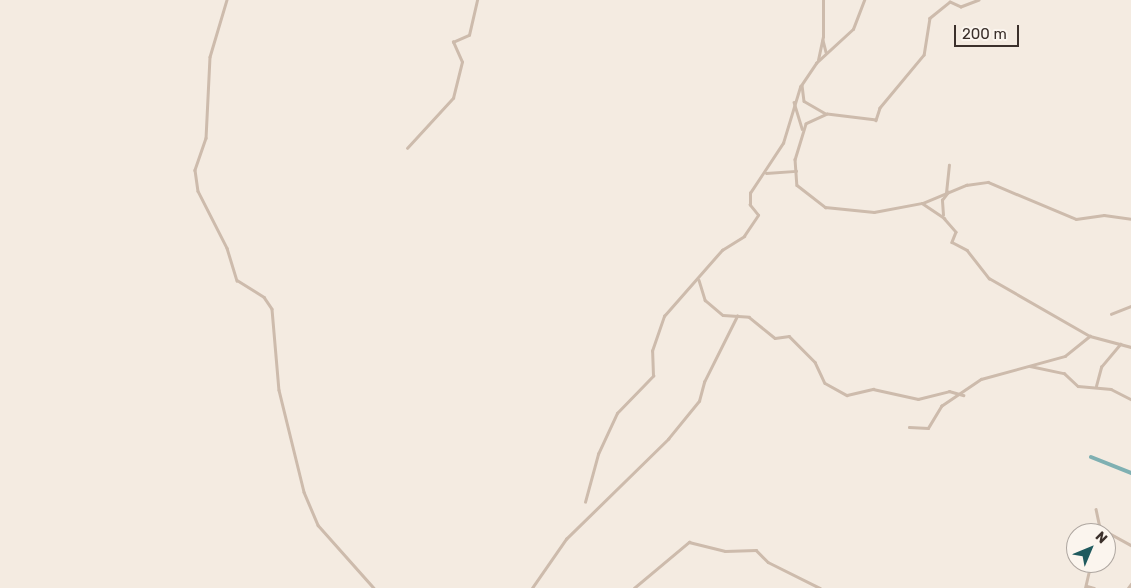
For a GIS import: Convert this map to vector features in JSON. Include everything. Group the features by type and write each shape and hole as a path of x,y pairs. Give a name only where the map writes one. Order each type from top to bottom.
{"street":[{"path":"227,0 210,57 206,140 195,170 198,191 227,248 237,280 264,297 272,309 279,390 304,492 318,525 374,588"},
{"path":"407,148 453,98 462,62 453,42 469,35 477,0"},
{"path":"823,0 825,52"},
{"path":"585,502 598,454 617,413 651,380 652,351 664,316 698,280 722,250 744,236 758,215 750,196 782,143 794,102 802,84 825,52 853,29 864,0"},
{"path":"802,84 804,101 827,114 876,120 880,108 924,55 930,18 950,2 961,7 979,0"},
{"path":"817,61 823,39"},
{"path":"825,47 830,48"},
{"path":"794,102 802,130 796,181"},
{"path":"802,130 827,114"},
{"path":"943,216 942,200 947,192 949,166"},
{"path":"766,172 796,171"},
{"path":"791,172 804,194 825,207 874,212 922,203 947,192 988,182 1076,219 1104,215 1131,219"},
{"path":"922,203 943,216 956,232 952,242 967,250 987,276 1090,336 1131,347"},
{"path":"698,280 707,302 724,316 750,317 775,338 789,336 815,362 826,384 847,395 868,389 918,399 948,391 963,395"},
{"path":"1112,314 1131,306"},
{"path":"532,588 566,539 668,440 699,402 704,382 737,316"},
{"path":"909,427 928,428 941,406 963,395 981,378 1065,356 1090,336"},
{"path":"1096,386 1104,362 1120,344"},
{"path":"1030,366 1064,373 1078,386 1096,386 1131,399"},
{"path":"1096,509 1098,523"},
{"path":"1116,536 1131,545"},
{"path":"634,588 689,542 730,551 756,550 768,562 820,588"},
{"path":"1089,573 1086,587 1094,588"},
{"path":"1128,588 1131,584"}],"waterway":[{"path":"1091,457 1131,473"}]}
